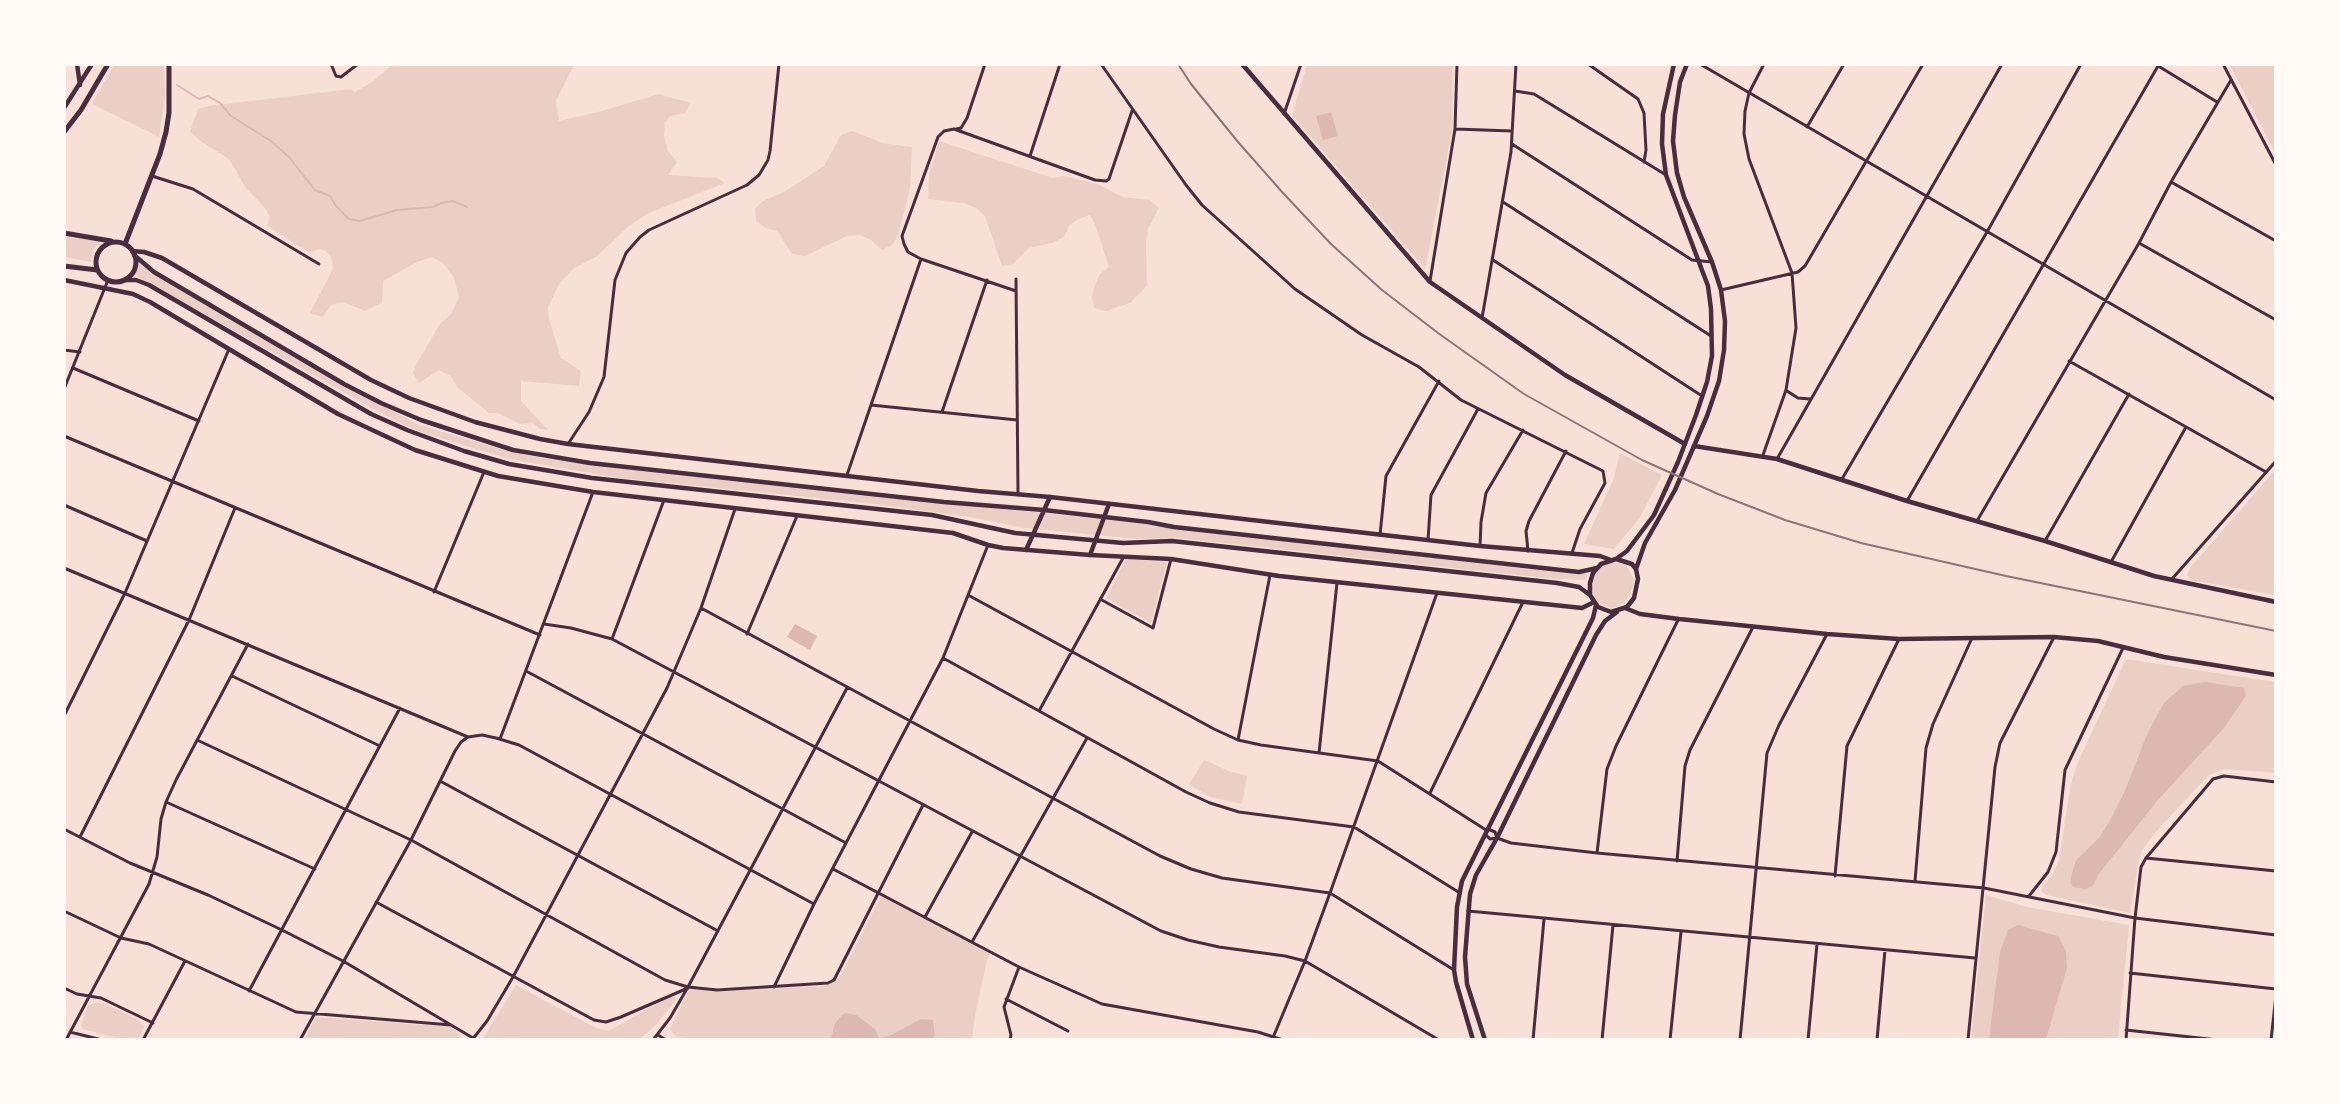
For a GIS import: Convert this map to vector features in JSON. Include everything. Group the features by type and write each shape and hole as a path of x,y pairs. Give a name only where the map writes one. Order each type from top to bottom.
{"main road":[{"path":"77,64 80,85"},
{"path":"64,108 92,64"},
{"path":"64,132 81,110 108,64"},
{"path":"125,244 163,143 169,112 169,64"},
{"path":"1242,64 1430,282 1565,375 1685,444"},
{"path":"1590,595 1590,583 1597,568 1628,551 1654,515 1685,444 1702,396 1712,356 1708,286 1666,175 1662,144 1664,114 1674,64"},
{"path":"1485,1040 1467,984 1465,957 1470,894 1476,875 1497,838 1596,635 1605,621 1625,608 1634,598 1637,587 1636,568 1645,543 1675,490 1719,381 1724,351 1725,321 1721,290 1712,262 1684,197 1677,173 1673,141 1680,82 1687,64"},
{"path":"64,233 125,244 154,272 344,384 421,420 513,450 590,463 944,502 1104,516 1174,528 1579,572 1597,568"},
{"path":"97,270 97,254 101,248 113,242"},
{"path":"133,253 144,252 162,258 371,380 408,398 504,430 568,444 1480,546 1590,555 1624,560 1636,568"},
{"path":"125,280 135,268 133,253"},
{"path":"64,266 97,270 108,280 118,282 136,280 149,285 371,414 407,430 498,461 582,477 932,515 1015,533 1123,543 1172,541 1545,582 1579,587 1604,610 1618,611"},
{"path":"64,280 133,294 150,302 338,414 415,450 484,472 536,484 953,533 988,545 1026,550 1171,559 1337,583 1582,608 1595,603"},
{"path":"1694,446 1763,455 2110,563 2171,580 2276,602"},
{"path":"1026,550 1050,498"},
{"path":"1090,555 1109,504"},
{"path":"1590,555 1601,564"},
{"path":"1473,1040 1461,1003 1454,970 1457,908 1462,881 1593,618 1595,603"},
{"path":"1625,608 1640,614 1679,619 1899,639 2054,637 2124,646 2164,657 2276,675"}],"street":[{"path":"331,64 336,76 346,75 358,64"},
{"path":"568,444 589,412 604,377 615,280 621,263 633,245 649,230 747,185 764,168 770,151 779,64"},
{"path":"985,64 967,118 960,128 944,131 938,136 902,236 908,252 921,259 1016,291"},
{"path":"1030,156 1060,64"},
{"path":"1101,64 1132,111 1202,205 1295,289 1362,335 1419,367 1461,400 1603,471 1605,483 1580,529 1571,555"},
{"path":"1284,114 1301,64"},
{"path":"1430,282 1455,129 1457,64"},
{"path":"1482,318 1512,144 1515,64"},
{"path":"1588,64 1638,99 1644,113 1646,150 1644,162"},
{"path":"1700,64 2276,400"},
{"path":"1763,455 1786,390 1796,328 1792,273 1749,159 1744,122 1749,93 1764,64"},
{"path":"1807,127 1844,64"},
{"path":"1721,290 1792,273 1805,266 1923,64"},
{"path":"1777,459 2002,64"},
{"path":"1842,480 1987,232 2081,64"},
{"path":"2223,64 2276,165"},
{"path":"1907,501 2045,265 2156,65 2217,102"},
{"path":"1977,521 2106,301 2171,182 2231,80"},
{"path":"1515,91 1534,94 1666,175"},
{"path":"954,129 1095,180 1106,181 1132,111"},
{"path":"1455,129 1512,131"},
{"path":"1512,144 1692,260 1712,262"},
{"path":"152,176 193,189 319,264"},
{"path":"2171,182 2276,241"},
{"path":"1503,202 1712,336"},
{"path":"2139,243 2276,320"},
{"path":"847,475 921,259"},
{"path":"1492,259 1702,396"},
{"path":"1016,279 1018,495"},
{"path":"64,389 108,280"},
{"path":"942,412 987,280"},
{"path":"64,716 125,593 229,349"},
{"path":"64,350 80,352"},
{"path":"2069,361 2266,472"},
{"path":"73,368 199,421"},
{"path":"1380,535 1386,476 1439,381"},
{"path":"1786,390 1798,398 1810,399"},
{"path":"2045,541 2128,394"},
{"path":"871,405 1017,420"},
{"path":"1428,540 1431,495 1478,409"},
{"path":"2110,563 2186,427"},
{"path":"1480,546 1486,493 1523,430"},
{"path":"64,436 540,635"},
{"path":"1528,550 1526,531 1529,522 1566,451"},
{"path":"2171,580 2276,460"},
{"path":"434,592 484,472"},
{"path":"500,739 593,492"},
{"path":"612,639 664,500"},
{"path":"64,505 147,541"},
{"path":"80,837 189,620 235,508"},
{"path":"64,829 130,863 208,895 343,961 454,1025 472,1039 487,1021 513,977 674,672 701,608 735,509"},
{"path":"747,634 797,516"},
{"path":"774,987 814,904 943,658 988,545"},
{"path":"1039,711 1124,557"},
{"path":"1100,599 1153,628 1171,559"},
{"path":"64,568 468,737"},
{"path":"1238,740 1270,575"},
{"path":"1319,753 1337,583"},
{"path":"1273,1037 1305,961 1437,593"},
{"path":"968,595 1238,740 1378,761 1486,830 1492,830 1497,838"},
{"path":"1430,793 1523,602"},
{"path":"701,608 1160,856 1221,878 1330,893 1454,970"},
{"path":"1597,853 1607,769 1616,746 1679,619"},
{"path":"544,624 571,628 612,639 922,806 1161,931 1219,947 1305,961 1439,1040"},
{"path":"1677,861 1686,766 1690,750 1753,627"},
{"path":"1740,1040 1767,753 1779,725 1827,634"},
{"path":"1968,1040 1995,767 2000,743 2054,637"},
{"path":"1915,881 1926,748 1933,724 1972,638"},
{"path":"1835,876 1847,746 1899,639"},
{"path":"66,1040 149,884 157,857 161,819 166,802 248,645"},
{"path":"2029,896 2048,872 2056,852 2064,770 2124,646"},
{"path":"943,658 1086,738 1210,803 1239,812 1354,827 1460,893"},
{"path":"526,671 846,843"},
{"path":"232,676 380,746"},
{"path":"653,1040 670,1018 688,988 847,688"},
{"path":"249,991 400,708"},
{"path":"300,1040 411,840 455,751 468,737 482,735 519,745 814,904"},
{"path":"972,942 1086,738"},
{"path":"197,740 411,840 665,980 688,988 717,990 774,987 828,983 834,980 922,806"},
{"path":"2126,1040 2135,918 2141,867 2146,858 2213,779 2224,776 2276,782"},
{"path":"440,781 718,930"},
{"path":"166,802 315,868"},
{"path":"1486,830 1487,837 1490,839 1497,838 1511,843 1677,861 1984,888 2135,918 2276,935"},
{"path":"925,917 973,832"},
{"path":"2146,858 2276,872"},
{"path":"833,869 1019,967 1102,1004 1283,1040"},
{"path":"376,902 594,1020 606,1022 621,1017 688,988"},
{"path":"64,911 121,938 149,944 296,1012 454,1025"},
{"path":"1468,911 1976,958"},
{"path":"1533,1040 1545,918"},
{"path":"1602,1040 1612,925"},
{"path":"1670,1040 1681,932"},
{"path":"1808,1040 1817,944"},
{"path":"1877,1040 1886,950"},
{"path":"143,1040 185,961"},
{"path":"1010,1040 1011,1035 1004,1007 1019,967"},
{"path":"2130,973 2276,989"},
{"path":"64,988 89,997 101,998 153,1023"},
{"path":"2271,1040 2276,994"},
{"path":"1006,999 1068,1031"},
{"path":"2126,1030 2218,1040"},
{"path":"70,1032 102,1040"},
{"path":"658,1035 666,1040"}],"shaded area":[{"path":"393,64 574,65 556,101 559,121 658,94 691,103 685,113 670,116 665,123 664,136 668,151 677,162 668,175 718,178 725,183 649,213 629,226 596,257 574,268 559,284 548,307 549,319 561,358 581,371 579,386 521,381 521,401 548,430 540,429 533,423 520,424 498,413 489,413 457,387 451,376 439,370 419,383 413,373 417,363 440,324 451,314 459,297 454,278 443,263 432,257 417,262 383,281 382,303 365,311 343,302 331,305 323,317 310,313 333,269 331,256 319,249 310,253 267,226 270,216 246,188 229,159 199,140 190,131 198,109 351,89 355,92 372,82"},
{"path":"114,65 164,65 165,96 159,137 92,104"},
{"path":"1307,65 1453,65 1452,132 1425,269 1292,115"},
{"path":"2230,65 2273,65 2276,69 2275,153"},
{"path":"1331,112 1338,136 1323,140 1316,116"},
{"path":"852,131 886,144 912,147 910,188 898,236 892,245 882,250 871,240 860,235 847,236 805,256 792,254 777,231 766,228 756,221 755,209 763,201 784,192 824,166 841,135"},
{"path":"939,141 1053,178 1064,176 1100,185 1122,197 1150,200 1159,208 1148,229 1146,241 1147,286 1130,303 1106,311 1094,308 1092,297 1095,285 1100,274 1109,267 1090,215 1078,219 1069,226 1064,237 1052,243 1029,248 1012,265 1002,266 985,216 976,208 963,203 928,199 929,174"},
{"path":"65,237 101,241 93,250 91,262 65,257"},
{"path":"138,262 288,354 419,425 507,451 546,459 629,469 1588,574 1585,580 1555,579 1178,538 1136,539 1025,528 976,518 866,503 619,478 509,459 415,430 377,411 135,275"},
{"path":"1620,453 1662,475 1639,519 1614,549 1584,544 1614,478"},
{"path":"2275,470 2275,595 2190,580 2187,575 2190,568"},
{"path":"1126,559 1167,562 1151,623 1106,598"},
{"path":"1612,562 1626,565 1634,579 1633,587 1625,603 1611,608 1597,602 1592,589 1599,569"},
{"path":"795,624 817,636 810,650 787,637"},
{"path":"2126,659 2275,682 2275,773 2224,769 2209,775 2160,827 2142,850 2130,913 2046,895 2041,891 2059,860 2071,783 2078,762"},
{"path":"2206,682 2244,688 2246,696 2223,729 2157,801 2098,875 2093,886 2086,889 2073,887 2070,882 2076,860 2099,838 2109,822 2124,793 2148,732 2164,703 2183,686"},
{"path":"1204,760 1247,776 1242,804 1210,797 1189,784"},
{"path":"1986,895 2027,907 2129,925 2118,1039 1971,1040"},
{"path":"881,896 991,953 987,960 972,1039 687,1038 676,1037 670,1029 689,989 717,991 824,986 835,981 841,975"},
{"path":"2018,925 2058,936 2066,951 2067,968 2046,1039 1989,1039 2000,952 2008,930"},
{"path":"516,985 596,1028 609,1031 668,997 678,997 656,1025 640,1039 482,1040"},
{"path":"103,1003 139,1020 144,1027 139,1039 120,1039 83,1029 81,1025 88,1005"},
{"path":"844,1013 856,1015 875,1029 879,1038 889,1036 921,1019 933,1020 935,1036 933,1040 831,1039 835,1023"},
{"path":"316,1017 452,1027 463,1039 304,1040"}],"waterway":[{"path":"177,85 199,99 208,96 220,103 231,116 271,141 289,157 315,190 330,196 349,219 360,221 397,210 433,207 453,201 467,207"}],"railway":[{"path":"1178,64 1191,84 1238,142 1283,193 1331,244 1382,290 1524,394 1642,460 1718,494 1785,520 1861,543 2006,576 2276,631"}]}
